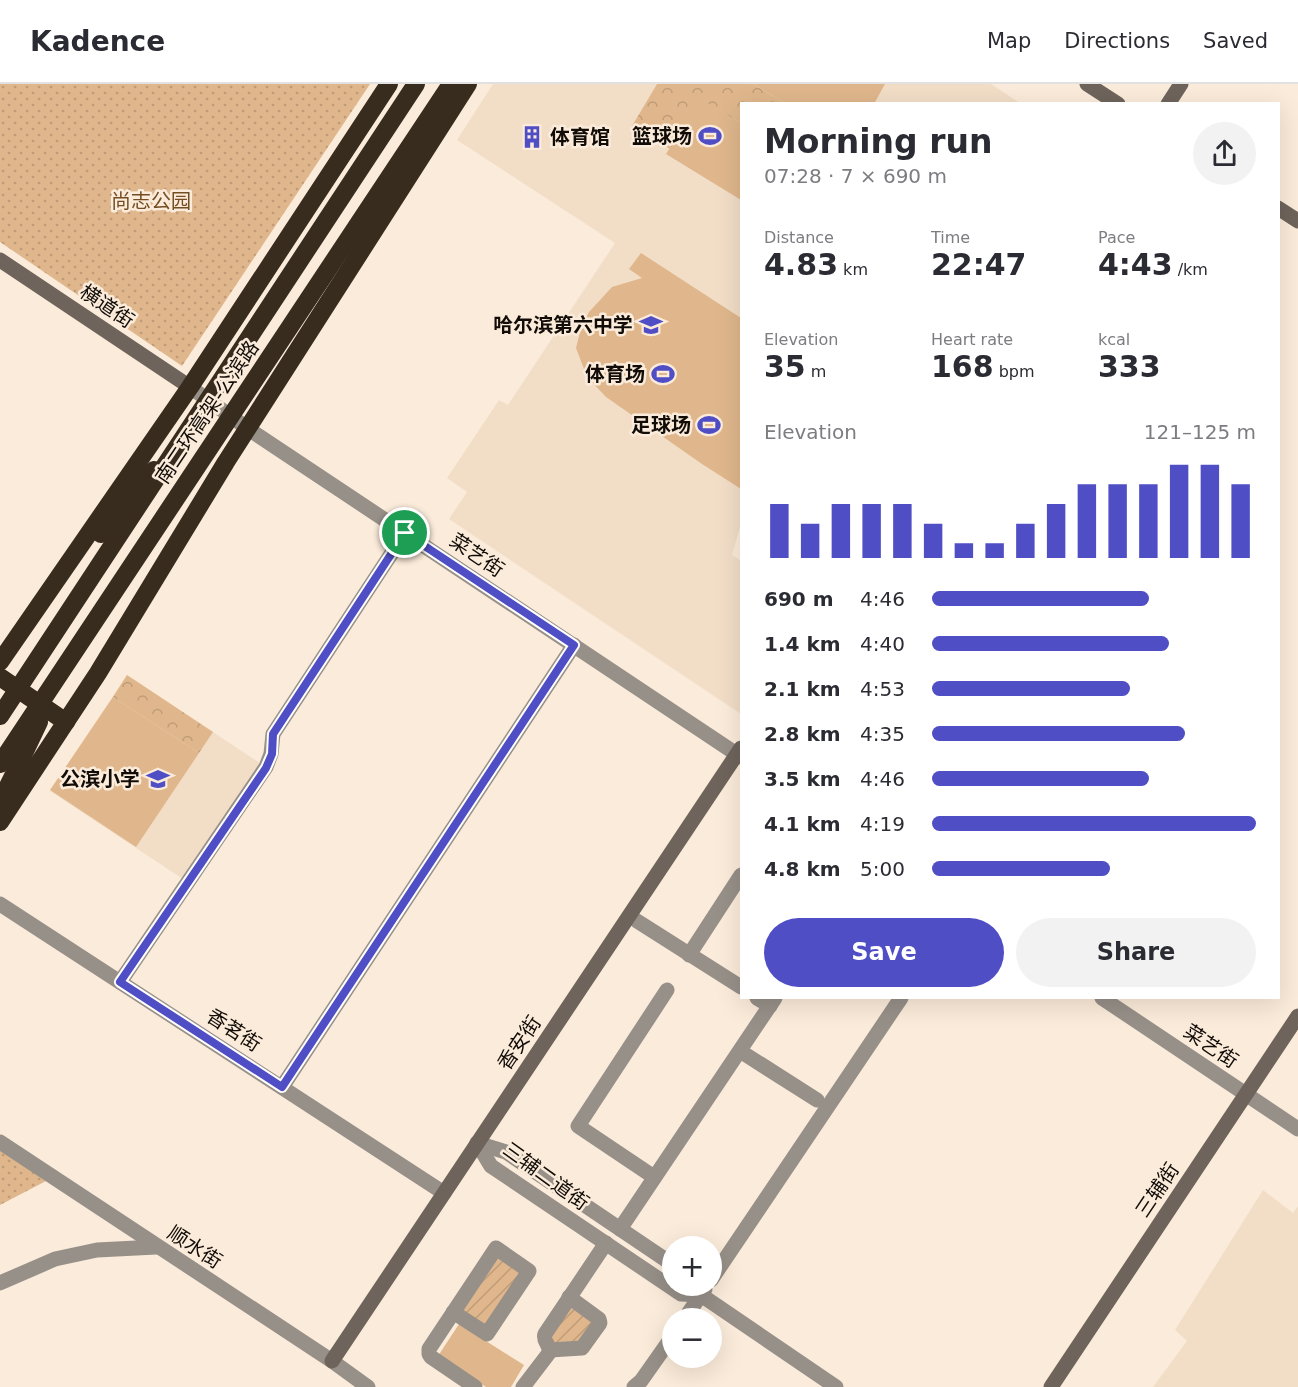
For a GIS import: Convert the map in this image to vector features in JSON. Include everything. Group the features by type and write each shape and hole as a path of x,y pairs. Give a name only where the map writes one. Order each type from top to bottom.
{"highway":[{"path":"0,662 190,387 389,84"},
{"name":"南二环高架-公滨路","path":"0,716 416,84"},
{"name":"南二环高架-公滨路","path":"0,764 451,84"},
{"path":"0,822 98,673 247,428 468,84"},
{"path":"23,628 184,435"},
{"path":"0,802 71,657"},
{"path":"0,678 66,722"}],"street":[{"path":"1087,84 1115,102"},
{"path":"1169,102 1181,84"},
{"path":"1280,209 1298,221"},
{"name":"横道街","path":"0,260 190,387"},
{"name":"菜艺街","path":"190,387 247,428 740,753"},
{"path":"120,982 266,768 272,754 273,734 405,533"},
{"path":"282,1087 574,645"},
{"name":"香安街","path":"332,1361 740,753"},
{"path":"689,955 740,877"},
{"name":"香茗街","path":"0,904 444,1193"},
{"path":"637,921 740,986"},
{"path":"654,1177 578,1126 667,990"},
{"path":"722,1264 900,999"},
{"name":"菜艺街","path":"1104,999 1298,1128"},
{"path":"620,1229 740,1051 767,1000"},
{"name":"三辅街","path":"1051,1387 1298,1016"},
{"path":"740,1051 817,1100"},
{"name":"顺水街","path":"0,1142 368,1387"},
{"name":"三辅二道街","path":"477,1143 506,1152 662,1257"},
{"name":"三辅二道街","path":"477,1143 491,1166 662,1281"},
{"path":"550,1350 544,1335 606,1243"},
{"path":"0,1283 56,1259 86,1252 156,1247"},
{"path":"453,1312 487,1334 529,1270 496,1248 453,1312 429,1354 475,1387"},
{"name":"三辅二道街","path":"712,1296 836,1387"},
{"path":"550,1350 582,1348 600,1323 599,1318 569,1297"},
{"path":"523,1387 550,1350"},
{"path":"634,1387 641,1381 662,1351"}],"shaded area":[{"name":"哈尔滨第六中学","path":"493,84 991,84 1018,102 740,102 740,527 732,555 740,560 740,713 449,519 467,492 447,478 499,400 508,405 615,243 457,140"},
{"name":"公滨小学","path":"127,675 266,767 189,883 50,791"},
{"path":"1263,1190 1293,1213 1298,1206 1298,1387 1153,1387 1187,1341 1175,1330"}],"green space":[{"name":"尚志公园","path":"0,84 370,84 182,366 0,242"},
{"path":"657,84 753,84 783,102 740,102 740,122 701,99 670,149 632,126"},
{"path":"753,84 885,84 875,102 783,102"},
{"name":"篮球场","path":"701,98 740,122 740,199 666,154"},
{"name":"体育场","path":"641,253 740,317 740,488 606,397 588,378 576,348 580,332 589,312 612,287 642,278 629,269"},
{"path":"127,675 213,732 199,753 113,697"},
{"path":"113,697 199,753 136,847 50,790"},
{"path":"0,1149 46,1181 0,1205"},
{"path":"496,1248 529,1271 487,1334 453,1312"},
{"path":"569,1297 599,1319 585,1346 550,1350 545,1334"},
{"path":"459,1324 524,1365 511,1387 486,1387 438,1356"}],"place":[{"name":"篮球场","path":"710,136"},
{"name":"体育馆","path":"532,137"},
{"name":"哈尔滨第六中学","path":"651,325"},
{"name":"体育场","path":"663,374"},
{"name":"足球场","path":"709,425"},
{"name":"公滨小学","path":"158,779"}],"route":[{"path":"405,533 574,645 282,1087 120,982 266,768 272,754 273,734 405,533"}]}
